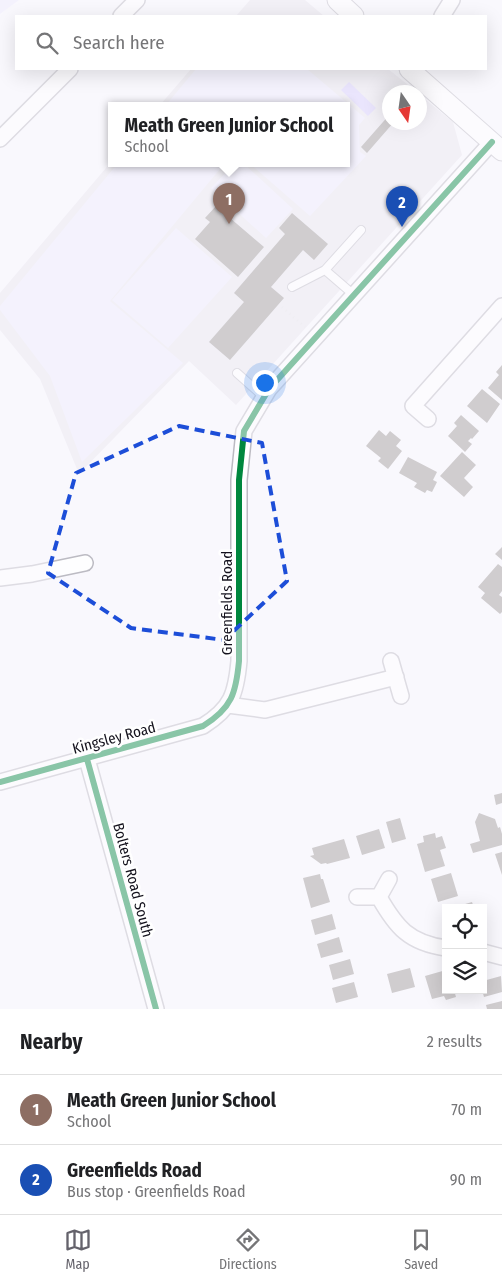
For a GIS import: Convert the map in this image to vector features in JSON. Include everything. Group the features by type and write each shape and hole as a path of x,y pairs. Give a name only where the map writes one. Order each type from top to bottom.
{"street":[{"path":"122,15 137,0"},
{"path":"337,0 353,15"},
{"path":"443,15 452,0"},
{"path":"0,139 69,70"},
{"path":"410,70 497,147"},
{"name":"Greenfields Road","path":"228,704 237,687 239,661 239,480 244,431 269,390 354,295 497,147"},
{"path":"428,419 413,406 502,306"},
{"path":"0,578 32,574 85,563"},
{"path":"391,661 401,696"},
{"path":"228,704 265,710 396,677"},
{"name":"Kingsley Road","path":"0,782 203,726 218,717 228,704"},
{"name":"Bolters Road South","path":"87,759 156,1009"},
{"path":"379,897 389,879"},
{"path":"357,897 379,897"},
{"path":"379,897 392,920 412,937 442,947"},
{"path":"487,953 502,957"}],"lane":[{"path":"292,287 325,270 361,230"},
{"path":"325,270 354,295"},
{"path":"237,373 264,397"}],"path":[{"path":"282,306 317,337"}],"highlighted area":[{"path":"179,426 262,443 287,581 224,640 131,628 48,573 76,473"}],"shaded area":[{"path":"0,0 19,0 0,14"},
{"path":"250,0 305,0 323,15 237,15"},
{"path":"190,70 389,70 408,85 382,85 382,130 427,130 427,101 453,122 462,155 236,405 189,361 79,474 40,379 0,330 0,293 108,166 350,167 350,102 163,102"},
{"path":"195,70 308,70 346,102 168,102"},
{"path":"349,82 376,108 368,116 341,90"},
{"path":"350,105 365,118 359,125 360,152 366,156 310,216 254,167 350,167"},
{"path":"115,167 222,167 110,301 183,363 82,462 50,376 0,310 0,306"},
{"path":"231,167 247,167 293,209 266,238 211,188"},
{"path":"176,228 232,277 168,348 112,300"}],"building":[{"path":"382,123 382,130 387,130 367,153 361,147"},
{"path":"216,206 264,247 238,277 195,239 210,222 205,218"},
{"path":"292,213 328,244 314,260 303,250 271,287 284,298 230,360 209,342 244,302 234,293 285,234 279,228"},
{"path":"502,365 502,400 488,388 499,375 496,372"},
{"path":"482,389 500,404 487,423 467,406"},
{"path":"461,415 479,431 468,441 472,444 465,452 448,436 457,426 454,423"},
{"path":"379,430 386,436 390,431 401,440 396,446 402,451 388,469 378,461 381,458 366,446"},
{"path":"462,452 476,465 464,478 473,487 464,497 440,476"},
{"path":"408,457 437,472 433,480 437,482 432,492 427,490 425,493 414,487 417,483 399,473"},
{"path":"502,547 502,560 495,554"},
{"path":"498,564 502,567 502,591 499,595 502,597 502,612 500,614 481,598 485,593 478,587"},
{"path":"502,793 502,803 496,805 494,795"},
{"path":"479,813 495,819 502,834 502,845 473,853 470,844 480,841 475,822"},
{"path":"400,818 406,839 392,843 386,822"},
{"path":"379,829 385,848 362,855 356,836"},
{"path":"435,833 436,838 442,836 446,848 440,850 445,866 425,872 417,844 424,842 423,836"},
{"path":"344,839 350,858 321,864 310,856 314,855 312,848"},
{"path":"502,852 502,875 495,854"},
{"path":"451,873 458,896 438,902 431,879"},
{"path":"320,874 330,902 311,908 303,878"},
{"path":"332,914 336,929 315,935 311,920"},
{"path":"339,937 343,952 321,958 317,944"},
{"path":"350,959 354,974 333,980 329,965"},
{"path":"410,968 415,987 392,993 387,974"},
{"path":"442,971 442,994 455,994 456,997 446,1000 444,996 432,999 425,976"},
{"path":"501,976 502,992 484,997 483,994 487,994 487,980"},
{"path":"354,982 358,997 336,1003 332,988"},
{"path":"502,1001 502,1009 487,1009 486,1005"}],"cycle path":[{"path":"0,782 203,726 226,706 234,691 239,661 239,480 244,431 269,389 492,142"},
{"path":"87,759 156,1009"}],"place":[{"name":"Meath Green Junior School","path":"229,224"},
{"name":"Greenfields Road","path":"402,227"}]}
